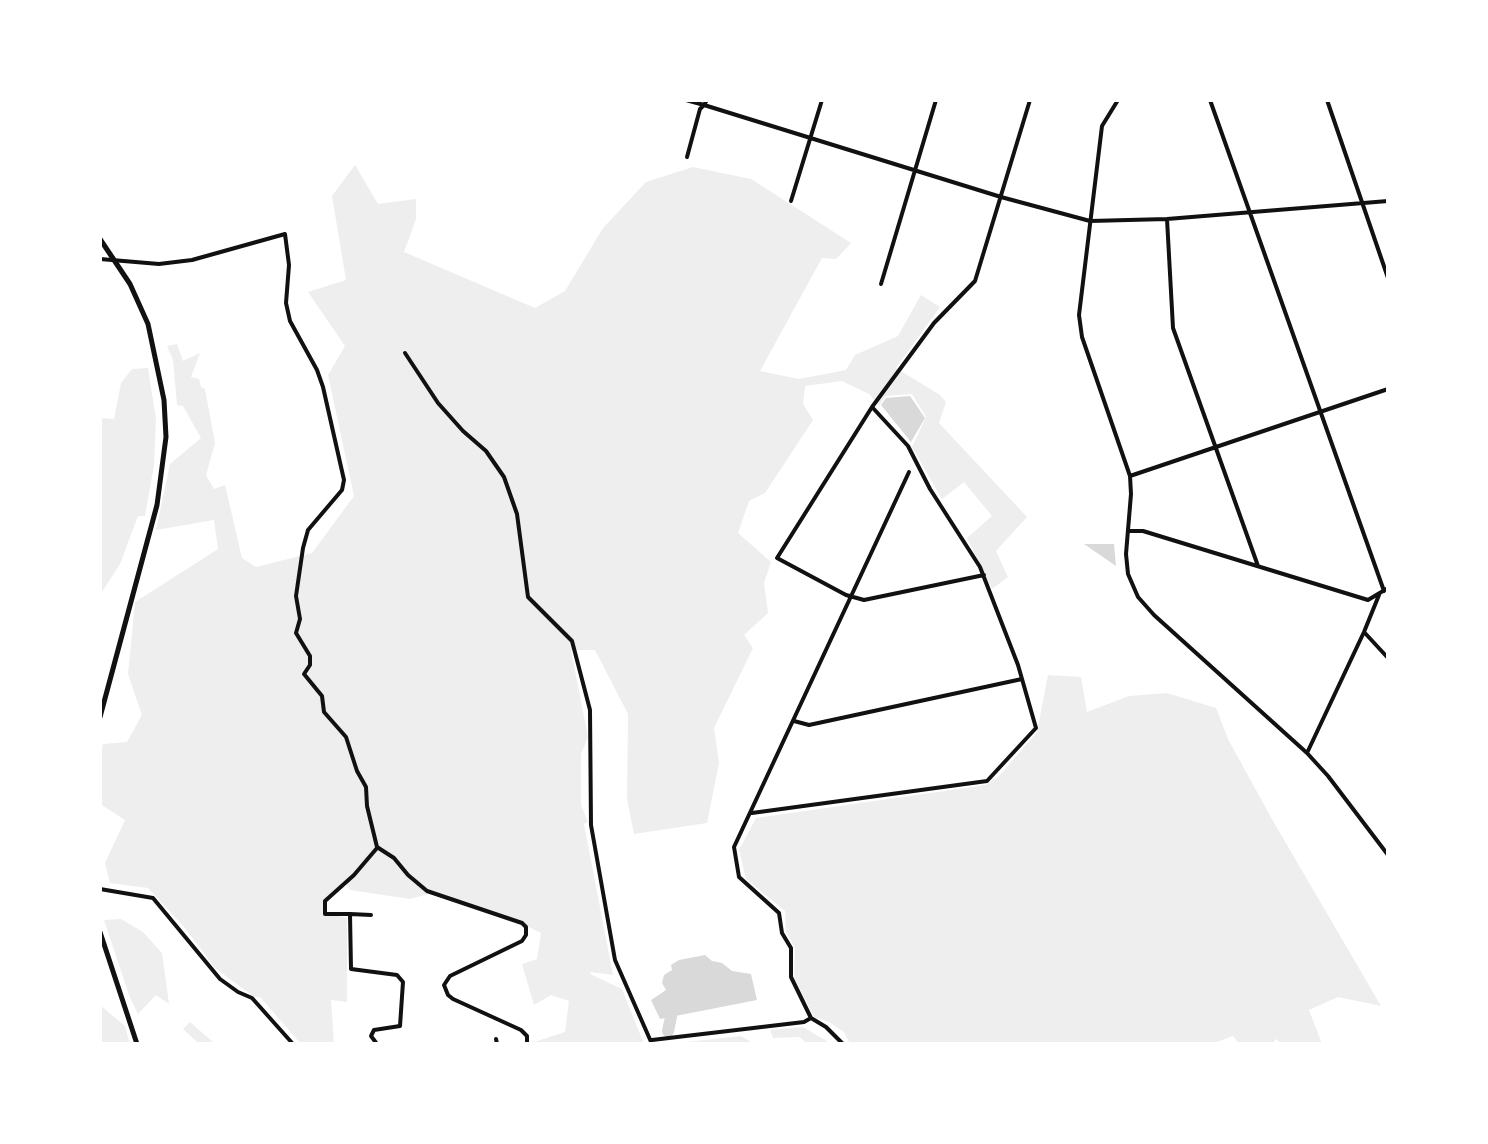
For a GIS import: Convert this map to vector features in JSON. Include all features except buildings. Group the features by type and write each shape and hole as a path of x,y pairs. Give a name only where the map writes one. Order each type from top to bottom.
{"street":[{"path":"686,100 706,103 915,171 1090,221 1167,219 1388,201"},
{"path":"791,201 822,100"},
{"path":"881,284 936,100"},
{"path":"984,575 864,600 852,597 777,558 872,407 934,323 975,281 1030,100"},
{"path":"1118,100 1102,126 1079,313 1082,337 1130,476 1126,554 1128,574 1138,597 1154,615 1307,753 1388,855"},
{"path":"1210,100 1383,591 1307,753"},
{"path":"1327,100 1388,278"},
{"path":"687,157 700,109 706,103"},
{"path":"1167,219 1173,328 1258,566"},
{"path":"100,259 159,264 192,260 285,234 289,265 286,303 290,321 323,387 344,480 342,490 308,530 298,570 296,596 300,619 296,633 310,656 305,676 322,696 324,712 346,737 357,771 366,787 367,806 377,847 394,858 427,891 525,925 526,935 522,941 450,976 444,985 453,999 521,1030 527,1036 527,1044"},
{"path":"100,239 141,305 148,324 164,400 166,437 157,505 102,696 100,717"},
{"path":"405,353 438,403 486,451 504,477 517,514 528,597 572,641 590,710 591,825 615,960 652,1042 804,1022 811,1018"},
{"path":"1130,476 1388,389"},
{"path":"752,813 987,781 1036,728 1022,679 984,575 930,489 908,446 872,407"},
{"path":"843,1044 811,1018 791,977 791,948 782,933 779,913 739,877 735,844 909,472"},
{"path":"1128,531 1143,531 1368,600 1383,591"},
{"path":"1364,632 1388,658"},
{"path":"794,721 809,725 1022,679"},
{"path":"371,915 325,914 325,901 354,875 377,847"},
{"path":"100,889 153,898 220,979 252,998 293,1044"},
{"path":"350,914 351,969 397,975 403,982 400,1026 373,1031 371,1036 377,1044"},
{"path":"100,932 137,1044"}],"shaded area":[{"path":"355,165 378,204 416,199 416,219 404,252 535,308 565,291 603,228 646,182 693,167 751,179 851,243 836,259 822,258 760,371 799,379 846,370 855,355 898,336 921,295 940,307 896,368 940,395 946,402 939,423 1027,517 996,551 1008,577 992,589 967,538 992,516 964,482 942,499 912,447 926,417 912,394 885,396 879,406 869,394 842,381 805,386 803,404 813,420 765,493 749,501 738,533 771,562 764,583 768,613 744,635 753,648 714,728 719,763 707,823 634,834 627,799 628,714 595,650 571,650 588,737 581,754 581,805 588,822 584,824 613,975 590,972 622,989 644,1044 528,1044 565,1032 569,1001 551,995 534,1005 522,964 537,959 541,933 509,917 435,892 410,899 350,890 346,883 325,900 325,913 347,918 347,1002 331,1000 334,1044 301,1044 261,998 253,996 215,968 185,928 148,888 110,883 105,863 125,820 100,804 100,760 103,744 127,742 142,715 128,674 135,602 218,549 214,520 156,530 170,464 201,438 183,406 177,405 173,360 167,346 177,344 183,361 200,353 191,377 199,379 201,387 205,389 215,443 206,475 214,489 225,485 242,558 256,567 312,553 354,496 328,375 345,346 308,292 346,280 332,196"},
{"path":"148,368 156,419 154,465 145,516 138,516 120,564 100,595 100,418 114,419 121,383 132,369"},
{"path":"910,396 925,418 911,442 881,405 886,398"},
{"path":"1084,544 1114,544 1116,566"},
{"path":"1048,675 1081,677 1087,712 1129,696 1167,693 1216,708 1228,739 1273,821 1381,1006 1338,997 1309,1010 1322,1044 1282,1044 1276,1039 1272,1044 1239,1044 1233,1036 1211,1044 850,1044 844,1032 814,1017 794,977 795,948 786,932 785,911 746,879 739,850 756,818 986,785 999,776 1037,732"},
{"path":"121,919 143,932 162,953 169,1004 156,995 138,1014 104,920"},
{"path":"705,955 732,971 751,974 757,1000 660,1019 651,1000 666,990 662,983 664,975 672,970 671,965 679,960"},
{"path":"100,1005 125,1026 130,1044 100,1044"},
{"path":"190,1022 215,1044 199,1044 183,1029"},
{"path":"803,1027 832,1044 807,1044 800,1037 773,1038 770,1030"},
{"path":"741,1036 754,1044 678,1044 678,1043"}],"waterway":[{"path":"668,1031 671,1017"}]}
